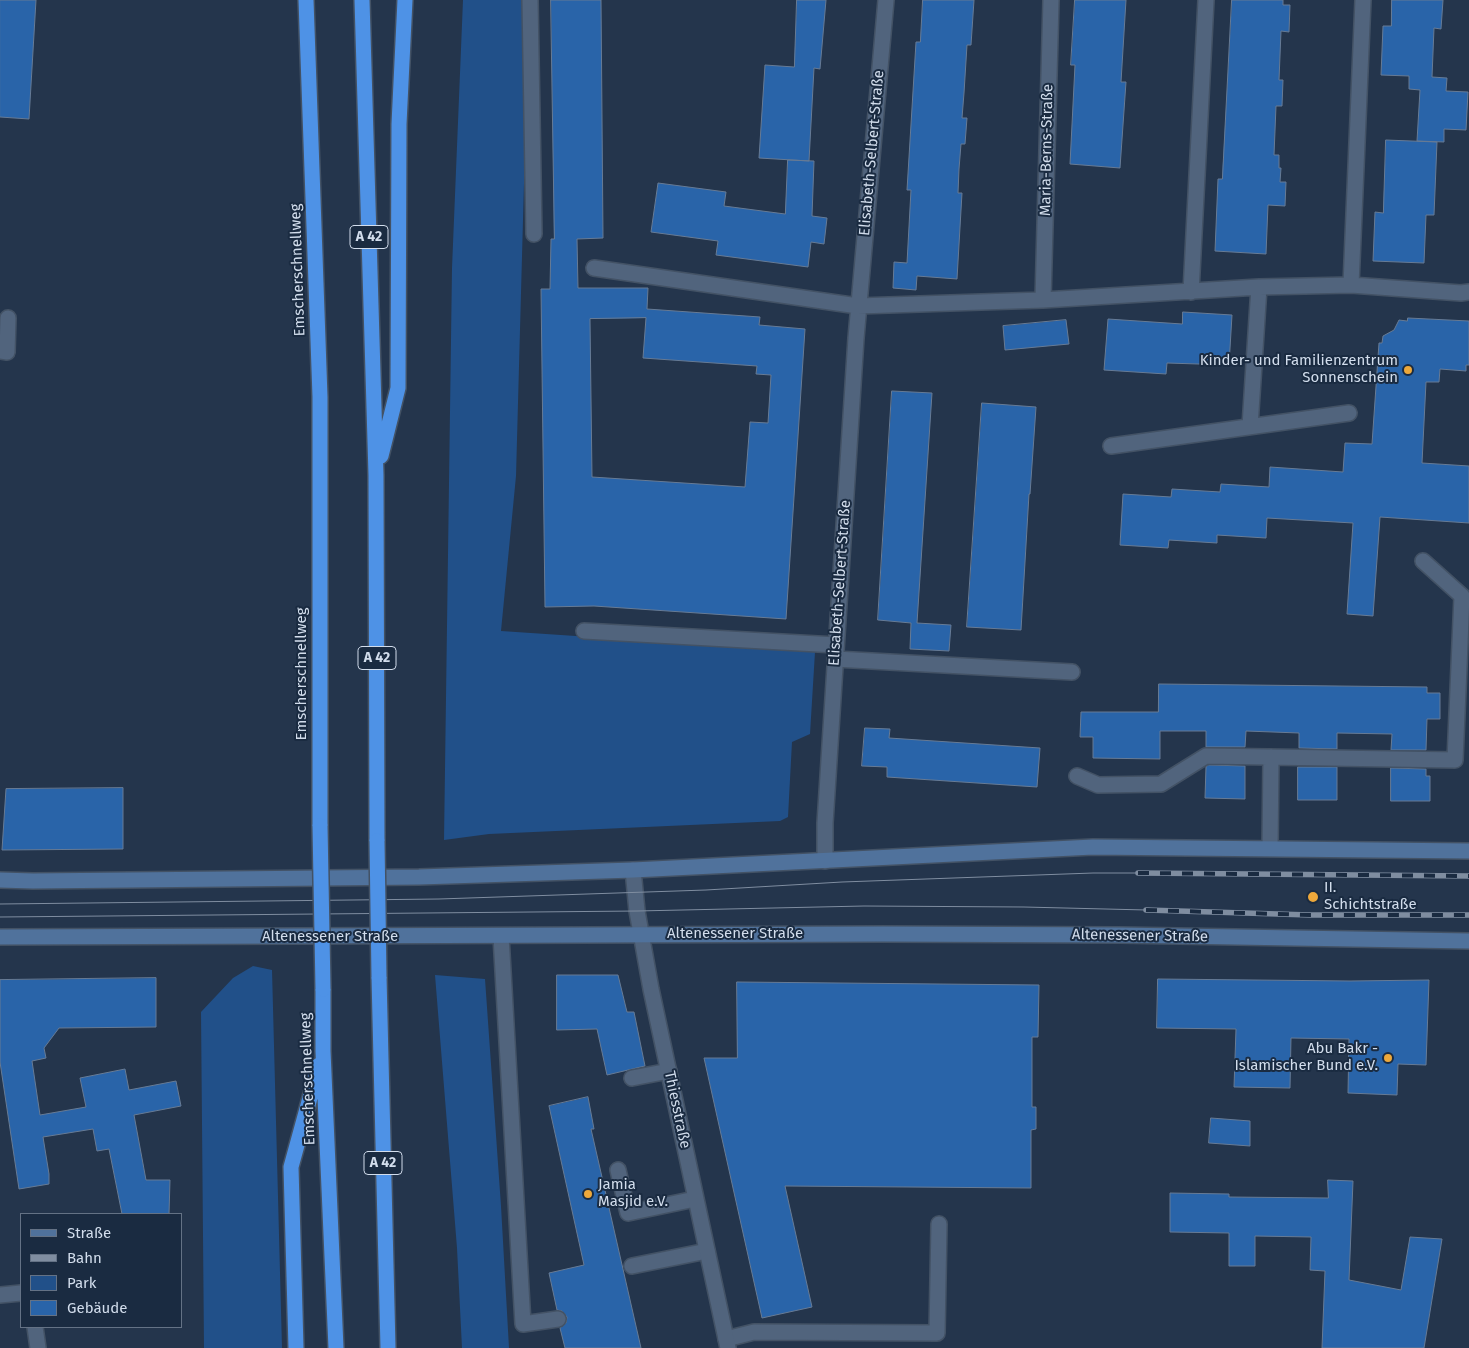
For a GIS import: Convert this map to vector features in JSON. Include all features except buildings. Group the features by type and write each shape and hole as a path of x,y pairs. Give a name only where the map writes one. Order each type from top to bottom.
{"highway":[{"name":"Emscherschnellweg","path":"306,0 320,397 320,826 323,1051 336,1348"},
{"name":"A 42","path":"362,0 376,474 378,977 388,1348"},
{"path":"376,474 398,388 399,124 405,0"},
{"path":"296,1348 291,1167 323,1051"}],"main road":[{"path":"0,880 419,877 633,870 1093,847 1469,851"},
{"name":"Altenessener Straße","path":"0,937 641,934 1071,935 1469,941"}],"street":[{"path":"530,0 534,234"},
{"name":"Elisabeth-Selbert-Straße","path":"825,861 825,823 858,306 886,0"},
{"name":"Maria-Berns-Straße","path":"1043,300 1051,0"},
{"path":"1191,292 1206,0"},
{"path":"1352,285 1363,0"},
{"path":"594,268 858,306 1043,300 1259,287 1352,285 1469,292"},
{"path":"1250,426 1259,287"},
{"path":"0,352 7,352 8,318"},
{"path":"1111,446 1349,413"},
{"path":"1077,776 1098,785 1161,784 1206,756 1455,760 1462,596 1423,561"},
{"path":"584,631 1072,672"},
{"path":"1270,848 1271,757"},
{"name":"Thiesstraße","path":"633,870 641,934 695,1199 727,1343"},
{"path":"501,936 523,1324 558,1319"},
{"path":"632,1078 669,1071"},
{"path":"618,1170 628,1213 695,1199"},
{"path":"727,1343 754,1332 937,1333 939,1224"},
{"path":"632,1266 707,1251"},
{"path":"0,1295 20,1294"},
{"path":"35,1328 38,1348"}],"green space":[{"path":"463,0 529,0 516,476 501,631 815,652 810,734 792,742 788,817 780,821 489,834 444,840 452,268"},
{"path":"253,966 272,970 282,1348 204,1348 201,1012 233,978"},
{"path":"435,975 485,979 509,1348 462,1348 457,1248"}],"tram line":[{"path":"0,904 439,899 706,890 842,882 1138,873"},
{"path":"0,917 637,911 864,906 1146,910"}],"railway":[{"path":"1138,873 1469,876"},
{"path":"1146,910 1310,915 1469,915"}],"place":[{"name":"Kinder- und Familienzentrum Sonnenschein","path":"1408,370"},
{"name":"II. Schichtstraße","path":"1313,897"},
{"name":"Abu Bakr - Islamischer Bund e.V.","path":"1388,1058"},
{"name":"Jamia Masjid e.V.","path":"588,1194"}]}
